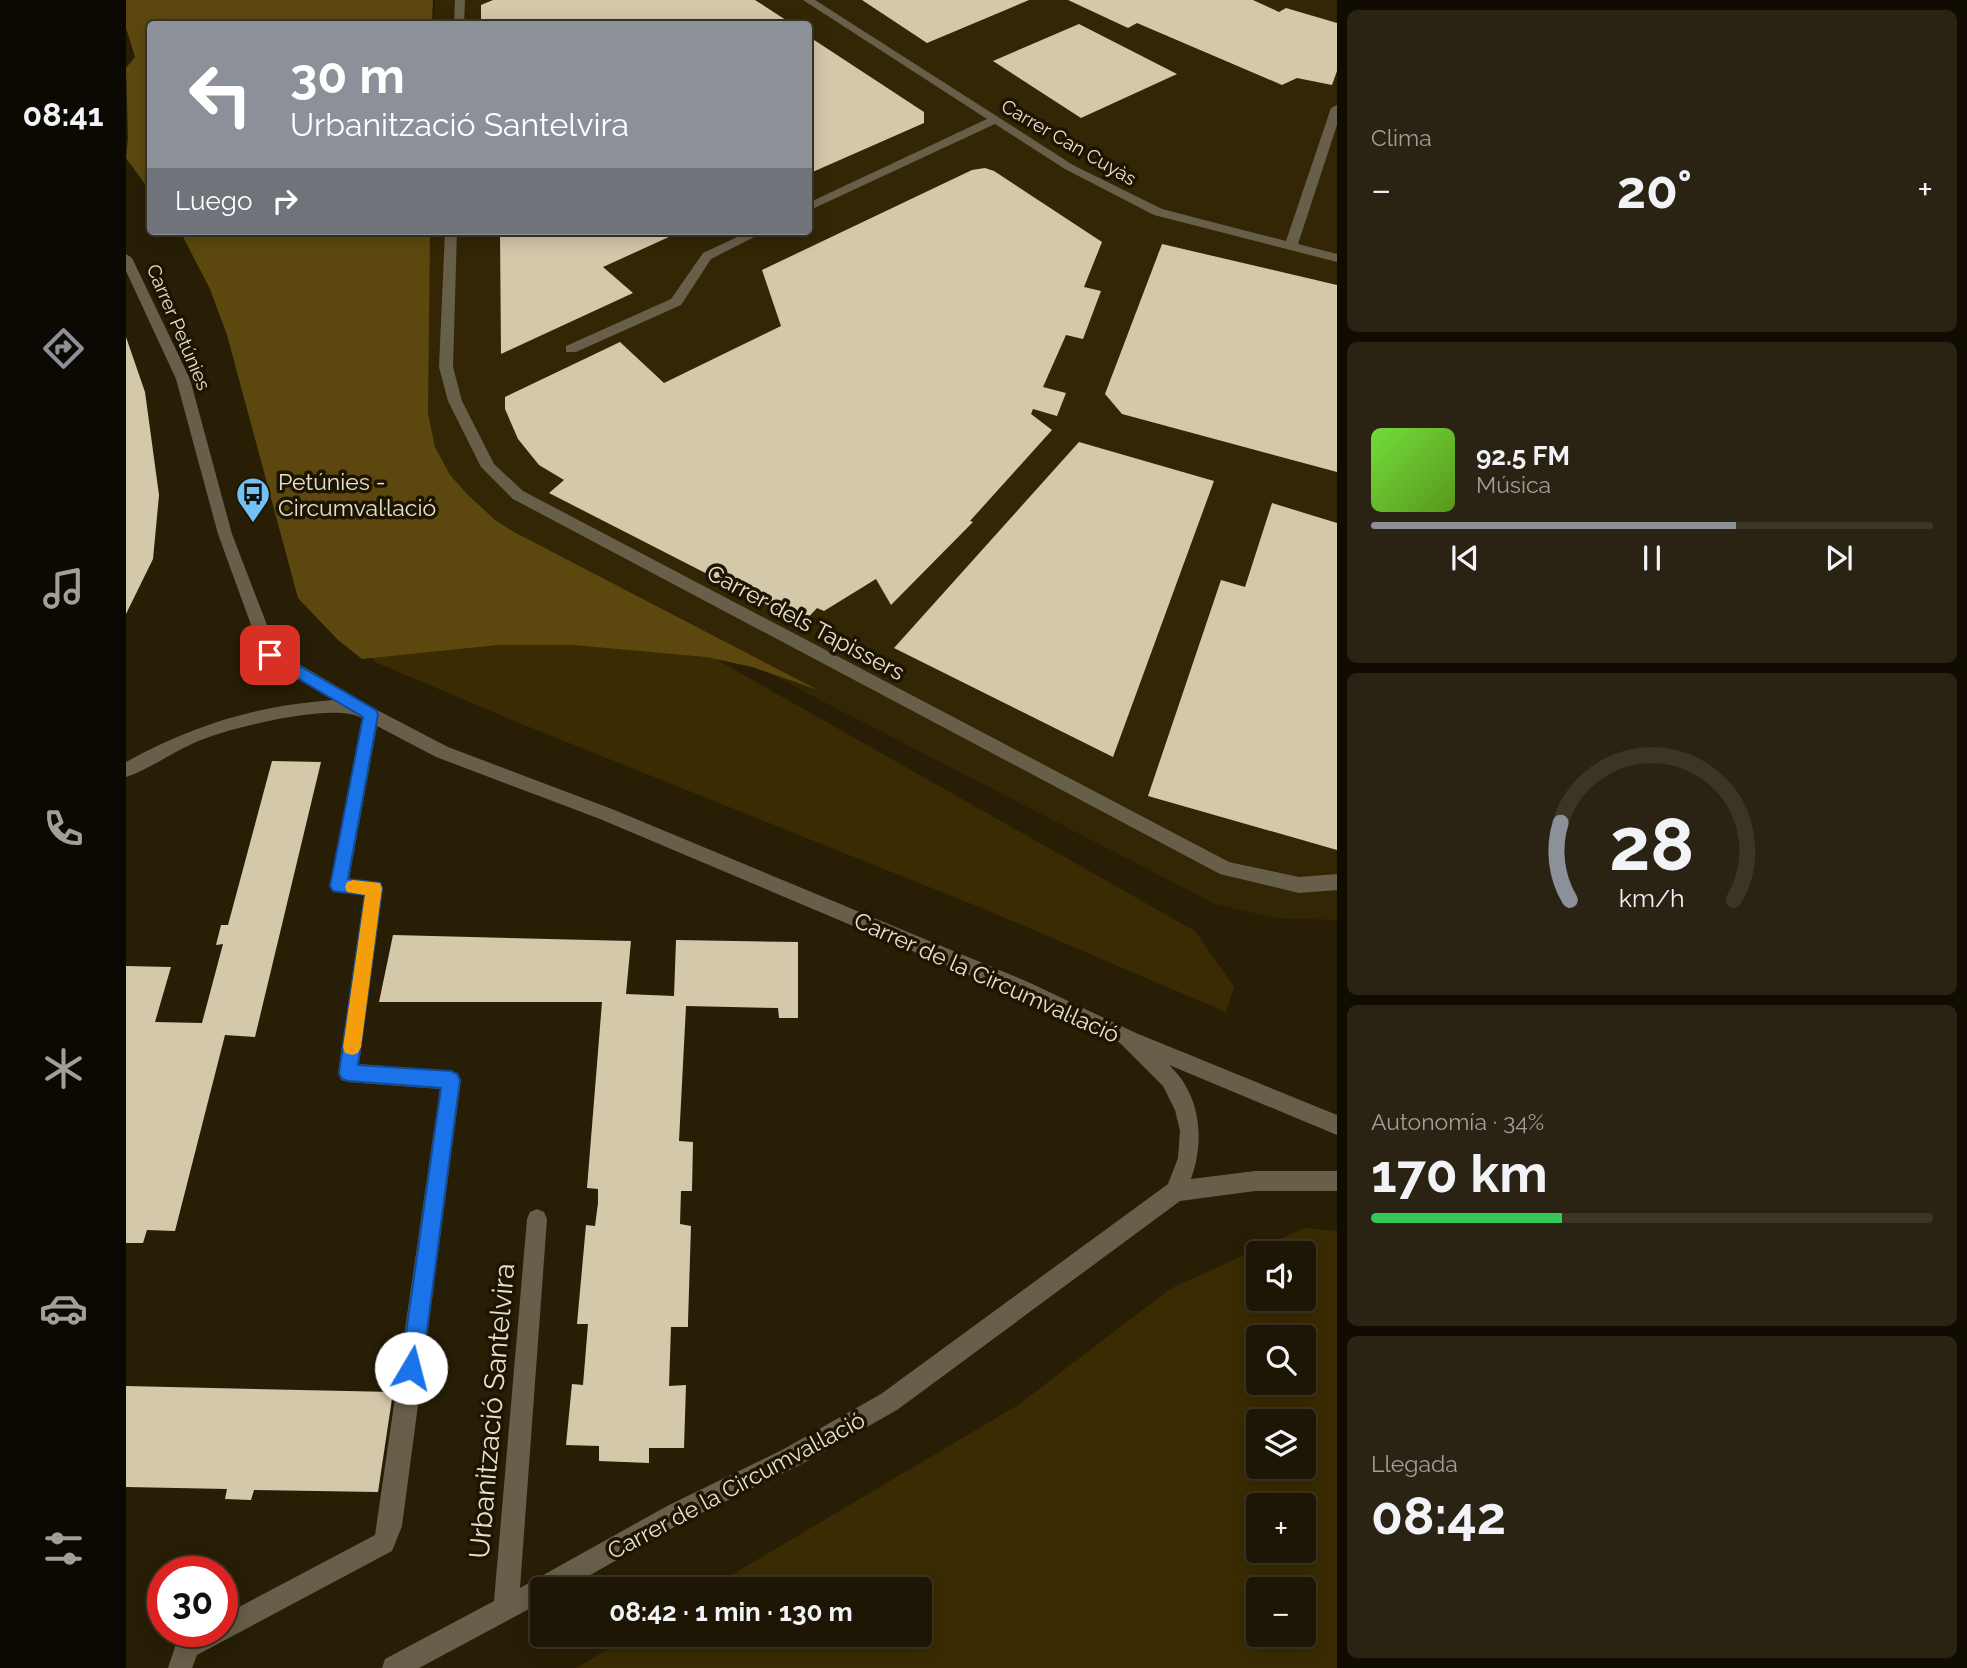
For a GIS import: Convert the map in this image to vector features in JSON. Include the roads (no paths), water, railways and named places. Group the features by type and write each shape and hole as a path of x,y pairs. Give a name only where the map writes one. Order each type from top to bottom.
{"street":[{"path":"459,21 460,0"},
{"name":"Carrer Can Cuyàs","path":"808,0 1069,167 1158,212 1337,258"},
{"path":"1292,246 1337,108"},
{"path":"812,206 995,120"},
{"name":"Carrer dels Tapissers","path":"451,235 446,367 455,401 488,467 518,495 1226,869 1299,885 1337,881"},
{"path":"571,349 676,302 707,256 752,235"},
{"name":"Carrer Petúnies","path":"126,258 183,379 225,534 270,655"},
{"name":"Carrer de la Circumval·lació","path":"270,655 442,752 606,814 1021,988 1127,1037 1170,1079 1185,1108 1190,1131 1188,1158 1176,1191 888,1402 790,1458 675,1514 594,1561 394,1668"},
{"path":"126,770 197,734 262,716 313,707 364,710 339,886 374,888 348,1073 451,1080 390,1526 384,1543 238,1620"},
{"path":"1127,1037 1337,1125"},
{"path":"1176,1191 1255,1181 1337,1181"},
{"name":"Urbanització Santelvira","path":"506,1607 537,1219"},
{"path":"180,1668 187,1647"}],"place":[{"name":"Petúnies - Circumval·lació","path":"253,524"}]}
